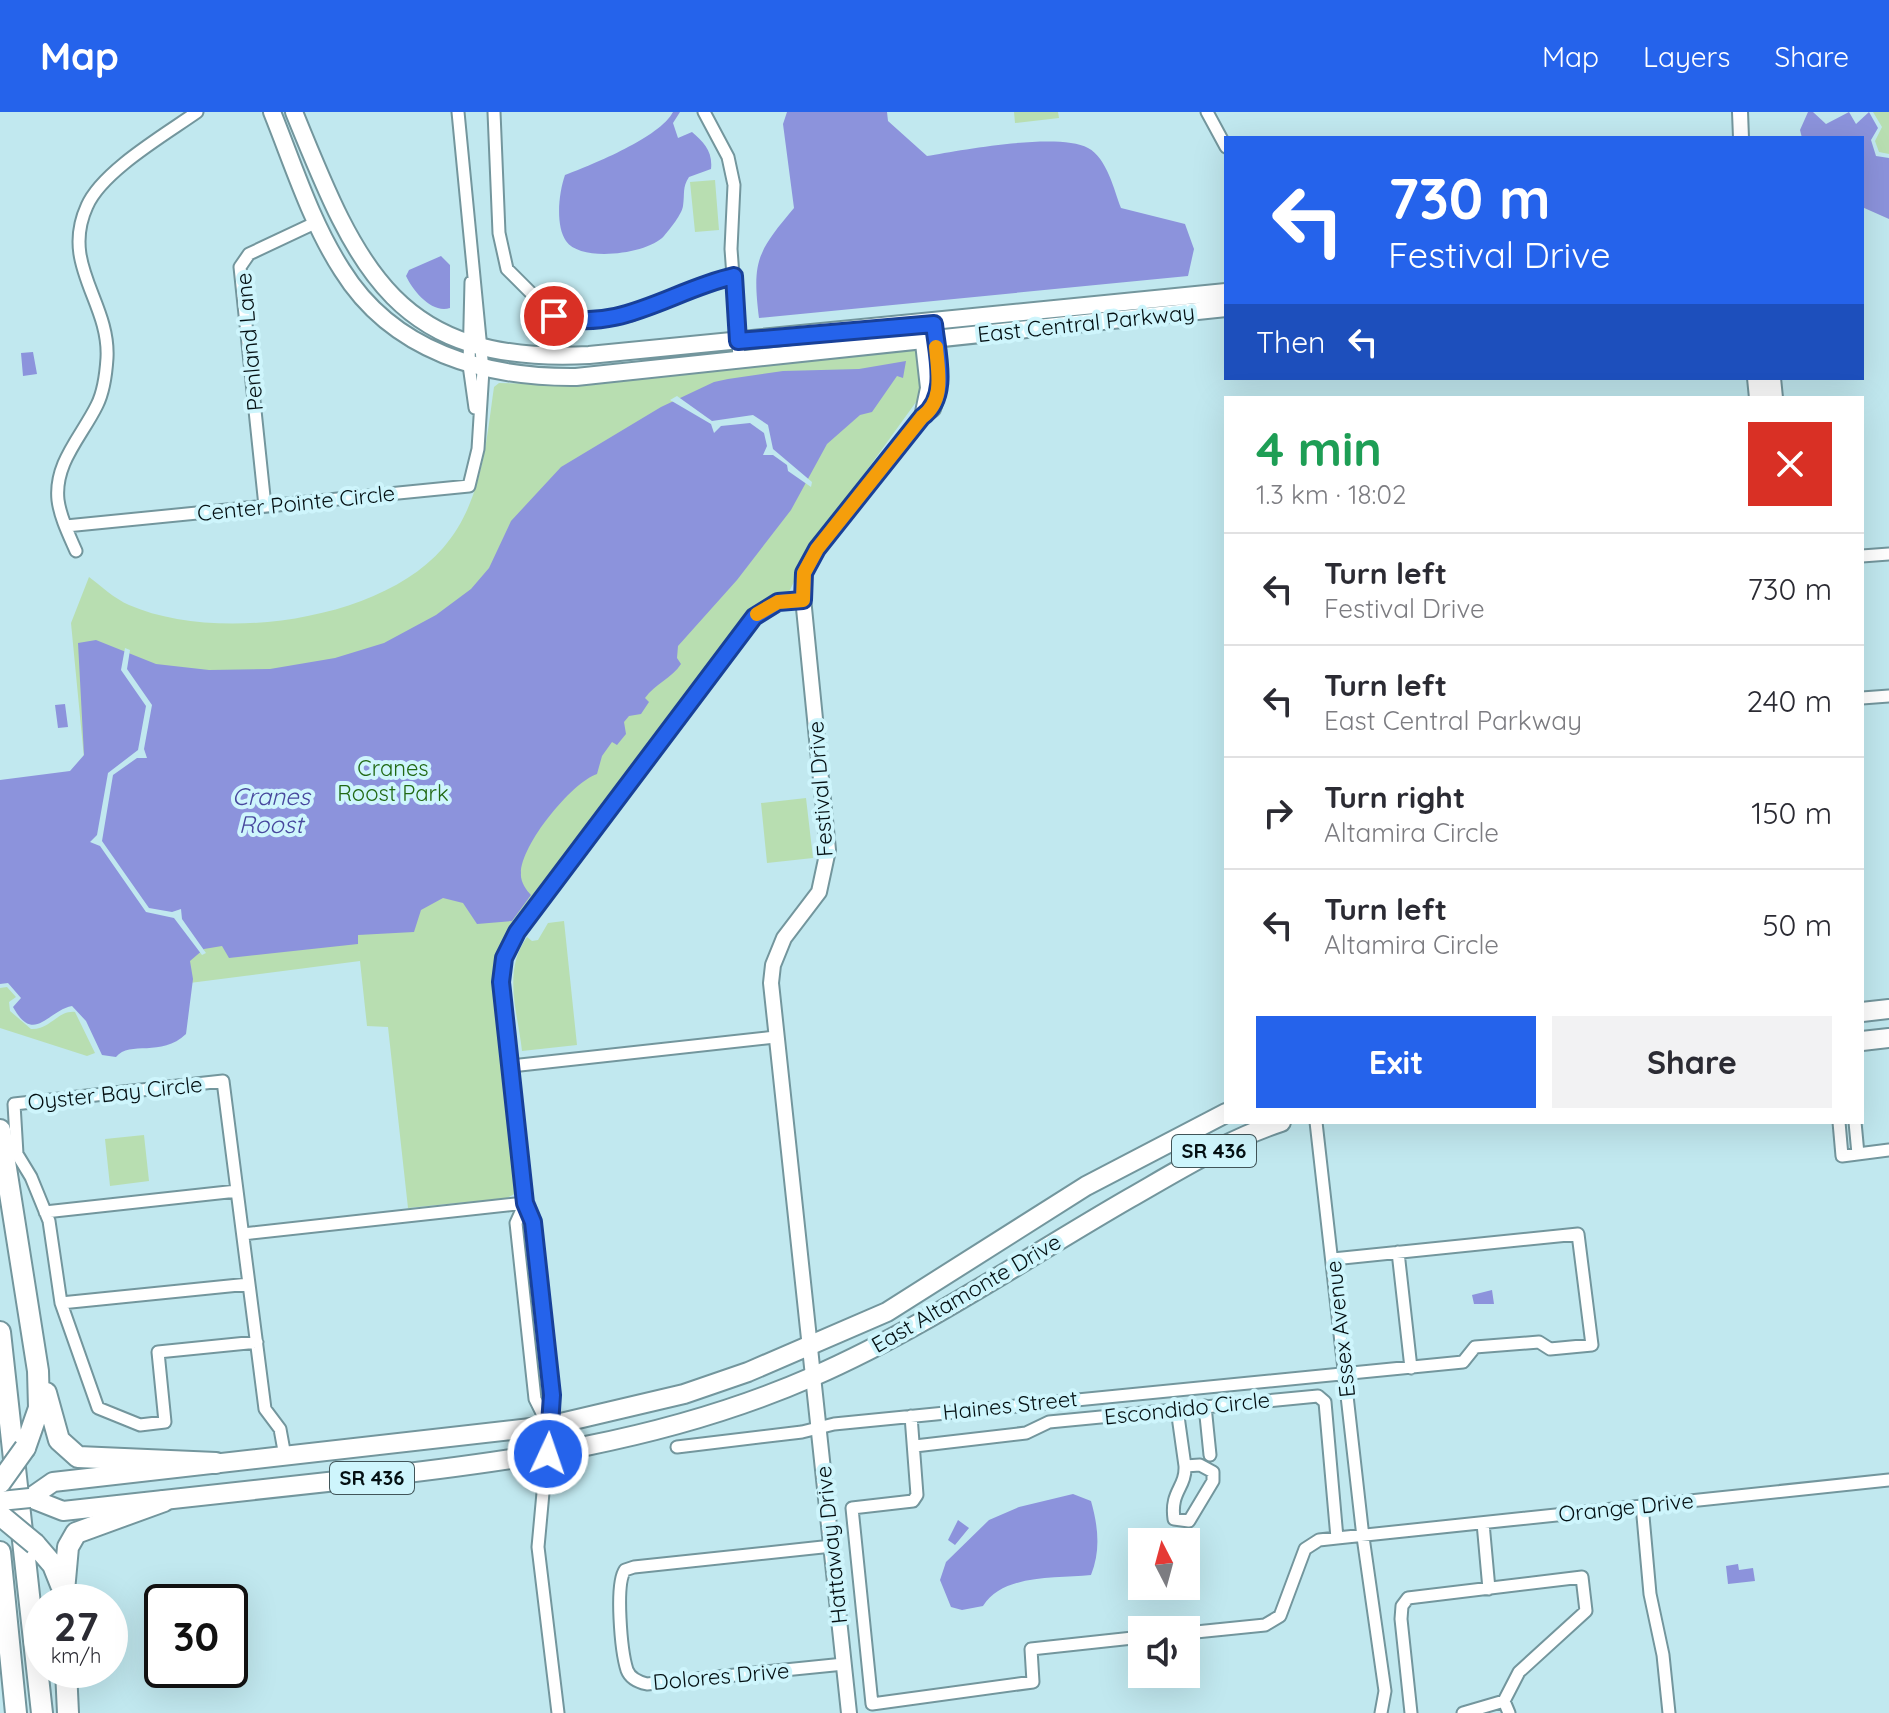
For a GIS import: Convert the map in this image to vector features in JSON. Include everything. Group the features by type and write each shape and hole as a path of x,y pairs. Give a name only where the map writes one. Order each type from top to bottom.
{"highway":[{"path":"0,1130 38,1371 39,1408 25,1448 0,1483"},
{"path":"0,1332 42,1713"},
{"path":"38,1371 59,1440 72,1455 95,1460 216,1463"},
{"path":"64,1584 68,1547 76,1533 164,1501"},
{"path":"0,1515 35,1544 53,1565 59,1584"},
{"path":"0,1552 16,1713"},
{"path":"67,1688 68,1713"}],"main road":[{"name":"East Central Parkway","path":"272,112 317,222 342,271 377,312 434,352 476,368 531,377 576,377 739,349"},
{"name":"East Central Parkway","path":"294,112 331,201 358,255 373,276 412,313 475,346 545,358 739,349 1224,308"},
{"name":"East Central Parkway","path":"928,332 1224,292"},
{"path":"1864,1012 1889,1009"},
{"path":"1864,1041 1889,1038"},
{"name":"East Altamonte Drive","path":"216,1463 548,1426 684,1394 808,1347 887,1312 1086,1186 1224,1114"},
{"name":"East Altamonte Drive","path":"164,1501 466,1467 548,1454 679,1425 813,1377 940,1313 1048,1244 1194,1161 1249,1133 1275,1124"},
{"name":"SR 436","path":"30,1498 53,1482 216,1463"},
{"name":"SR 436","path":"0,1501 30,1498 63,1511 164,1501"}],"street":[{"path":"76,551 58,499 62,466 97,404 106,376 107,332 78,257 79,234 87,204 109,179 140,153 197,112"},
{"name":"Center Pointe Circle","path":"66,526 469,486 478,449 478,428 475,346 469,292 472,277 458,112"},
{"path":"494,112 499,233 507,269 554,316 588,322 631,315 700,286 734,276"},
{"path":"704,112 728,157 734,185 734,276 739,349"},
{"path":"1207,112 1224,143"},
{"path":"1740,112 1741,136"},
{"name":"Penland Lane","path":"265,506 240,267 249,254 317,222"},
{"name":"Festival Drive","path":"813,1377 775,1037 773,965 784,938 819,892 828,850 803,600 804,573 817,549 922,417 928,388 928,332"},
{"path":"1864,556 1889,554"},
{"path":"558,1713 538,1547 552,1395 533,1222 525,1203 501,970 517,932 754,617 778,602 803,600"},
{"path":"1864,698 1889,696"},
{"path":"511,1066 775,1037"},
{"name":"Oyster Bay Circle","path":"257,1342 158,1352 165,1422 140,1425 98,1408 61,1303 45,1212 17,1154 14,1104 223,1081 257,1342 265,1409 280,1429 285,1456"},
{"name":"Essex Avenue","path":"1316,1124 1339,1259 1345,1375 1363,1537 1385,1691 1381,1713"},
{"path":"1839,1124 1842,1156 1889,1150"},
{"path":"1855,1124 1858,1154"},
{"path":"45,1212 237,1191"},
{"path":"243,1234 525,1203"},
{"name":"Haines Street","path":"677,1447 911,1416 1463,1362 1475,1347 1539,1342 1550,1349 1592,1345 1578,1234 1398,1252"},
{"path":"1339,1259 1398,1252 1411,1368"},
{"path":"61,1303 249,1284"},
{"name":"Hattaway Drive","path":"813,1377 849,1713"},
{"name":"Escondido Circle","path":"915,1446 1026,1433 1049,1422 1318,1396 1325,1402 1337,1538"},
{"path":"1205,1406 1210,1455"},
{"path":"1177,1409 1185,1466 1184,1477 1171,1501 1174,1519 1185,1522 1189,1521 1213,1481 1213,1472 1200,1465 1185,1466"},
{"path":"911,1416 919,1475 917,1495 913,1501 852,1508 872,1704 1033,1682 1031,1649 1128,1639"},
{"name":"Orange Drive","path":"1363,1537 1889,1480"},
{"path":"1642,1505 1650,1594 1663,1655 1669,1713"},
{"path":"1483,1523 1489,1589"},
{"path":"1200,1632 1265,1625 1280,1616 1305,1549 1319,1540 1363,1537"},
{"name":"Dolores Drive","path":"832,1546 634,1567 625,1570 618,1586 627,1669 638,1682 647,1684 844,1664"},
{"path":"1411,1713 1402,1606 1408,1598 1582,1577 1586,1611 1519,1672 1506,1707 1463,1713"}],"green space":[{"path":"1014,112 1058,112 1059,118 1015,123"},
{"path":"1873,112 1889,112 1889,154 1879,152 1875,141 1882,127"},
{"path":"715,180 719,230 695,232 690,182"},
{"name":"Cranes Roost","path":"914,347 923,356 924,391 810,549 788,594 770,597 752,610 505,944 499,960 518,1192 507,1198 408,1208 388,1027 367,1026 360,961 174,985 84,758 71,623 89,577 129,605 165,616 206,623 250,623 338,609 379,593 415,573 443,548 456,530 480,472 494,387 499,383 550,384"},
{"path":"806,798 813,858 767,863 761,803"},
{"path":"564,921 577,1045 522,1051 513,978 519,950 527,937 532,941 538,940 548,923"},
{"path":"7,987 16,997 9,1002 10,1011 31,1029 75,1012 95,1053 87,1056 0,1028 0,988"},
{"path":"144,1135 149,1181 110,1186 105,1139"}],"water":[{"path":"673,112 680,112 673,123 678,138 692,132 707,148 711,169 689,177 682,209 672,226 656,242 630,251 599,254 574,248 566,241 559,218 565,175 641,140 655,131"},
{"path":"787,112 887,112 888,121 927,156 1033,142 1074,144 1088,148 1105,167 1121,208 1185,224 1194,249 1188,276 759,318 756,283 760,258 772,236 794,208 783,124"},
{"path":"1808,112 1813,112 1826,124 1849,112 1856,124 1869,112 1878,128 1871,140 1876,156 1889,158 1889,219 1864,208 1864,136 1802,136 1800,130"},
{"path":"441,256 450,265 450,308 443,309 424,300 406,276 409,270"},
{"path":"33,352 37,374 23,376 21,353"},
{"name":"Cranes Roost","path":"906,361 903,378 897,376 872,412 860,415 827,444 791,510 737,580 678,646 677,658 681,664 645,698 649,702 641,714 629,716 624,722 626,734 617,745 612,742 602,756 597,774 574,789 549,816 523,861 521,879 531,895 512,921 477,924 463,903 443,898 421,910 414,932 358,935 358,944 229,958 222,946 204,949 190,961 193,979 186,1034 166,1045 129,1050 116,1057 102,1055 86,1021 72,1006 34,1025 21,1018 13,1007 21,998 8,983 0,984 0,780 70,771 84,755 78,643 96,640 156,664 209,670 270,669 335,658 384,643 436,615 471,589 489,568 511,521 561,467 661,407 714,382 728,379 783,371 859,369"},
{"path":"65,704 68,727 58,728 55,705"},
{"path":"1492,1290 1494,1304 1474,1304 1472,1295"},
{"path":"1073,1494 1091,1501 1093,1510 1097,1547 1091,1575 1017,1583 992,1595 983,1606 962,1610 951,1607 940,1580 946,1562 989,1520 1019,1507"},
{"path":"958,1520 969,1528 955,1545 948,1540"},
{"path":"1738,1564 1739,1570 1753,1568 1755,1581 1728,1584 1726,1566"}],"pier":[{"path":"677,396 712,421 753,415 768,425 773,449 812,482 811,487 788,471 787,465 773,455 763,455 767,446 764,433 750,423 721,426 714,433 711,424 670,400"},
{"path":"125,648 130,650 127,669 152,705 144,749 147,758 137,758 113,775 102,841 149,908 172,912 181,909 182,919 206,953 202,955 174,918 146,912 100,846 90,842 97,835 108,773 138,750 146,706 121,670"}],"slow traffic":[{"path":"757,614 768,605 803,600 804,573 817,549 922,417 933,409 939,390 936,347"}],"route":[{"path":"548,1454 552,1395 533,1222 525,1203 502,996 501,970 509,944 754,617 768,605 803,600 804,573 817,549 922,417 933,409 939,390 934,324 738,341 734,276 686,291 631,315 588,322 554,316"}],"park label":[{"name":"Cranes Roost Park","path":"393,780"}]}
